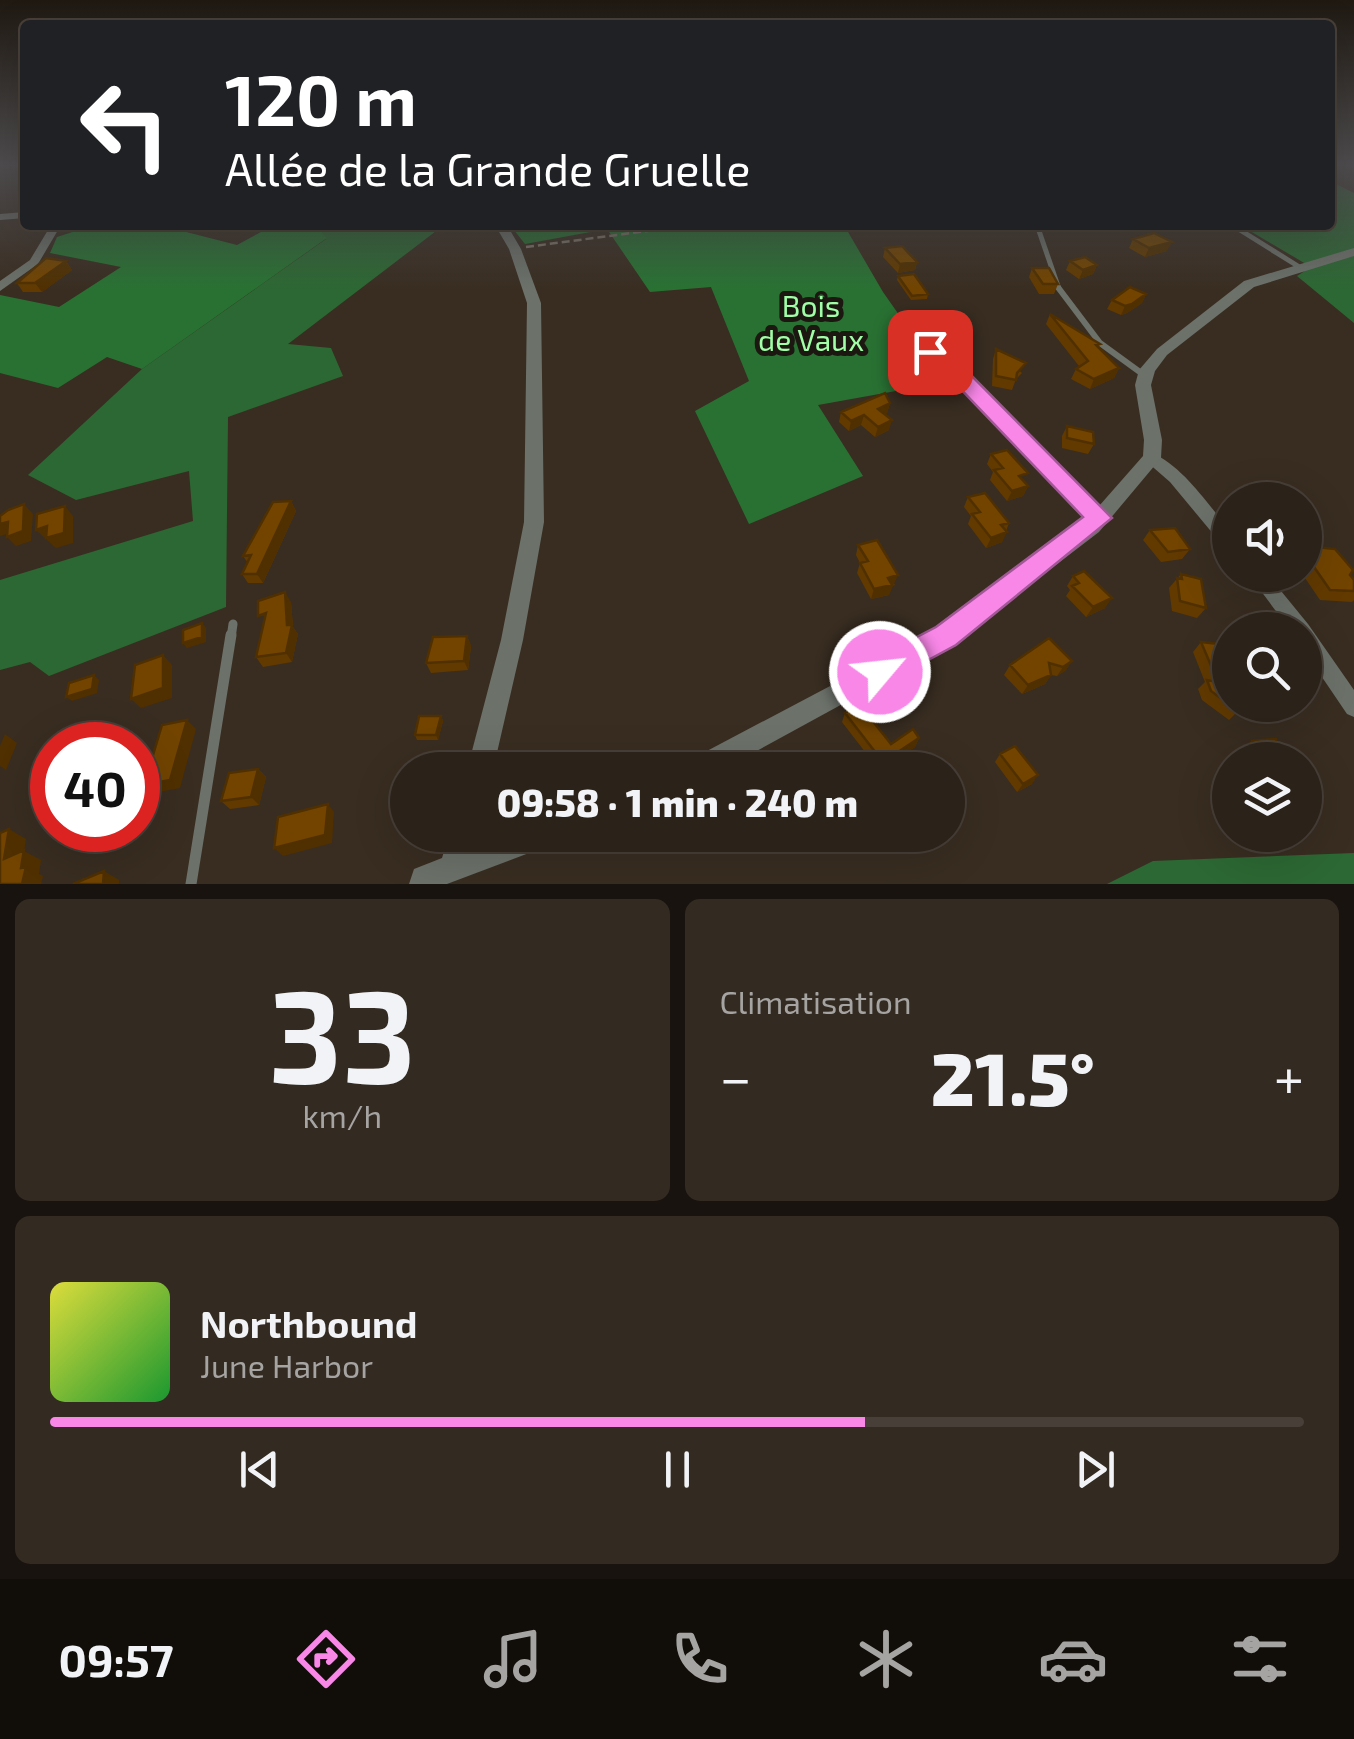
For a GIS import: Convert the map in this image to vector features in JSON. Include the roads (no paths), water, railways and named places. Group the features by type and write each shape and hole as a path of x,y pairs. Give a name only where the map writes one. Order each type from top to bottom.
{"street":[{"path":"0,286 34,262 53,230"},
{"path":"484,752 512,640 534,522 534,303 515,249 504,230"},
{"path":"730,752 946,636 1100,518 1152,458 1153,440 1144,403 1145,375 1162,352 1238,290 1354,252"},
{"path":"1152,458 1176,478 1212,521"},
{"path":"1271,592 1287,612"},
{"path":"1322,661 1354,707"},
{"path":"454,866 458,852"},
{"path":"418,882 493,852"}],"lane":[{"path":"1038,230 1054,282 1100,343 1145,375"},
{"path":"1240,230 1302,268"},
{"path":"908,320 930,352 959,374 1100,518"},
{"path":"191,884 234,624"}],"park label":[{"name":"Bois de Vaux","path":"811,324"}]}
